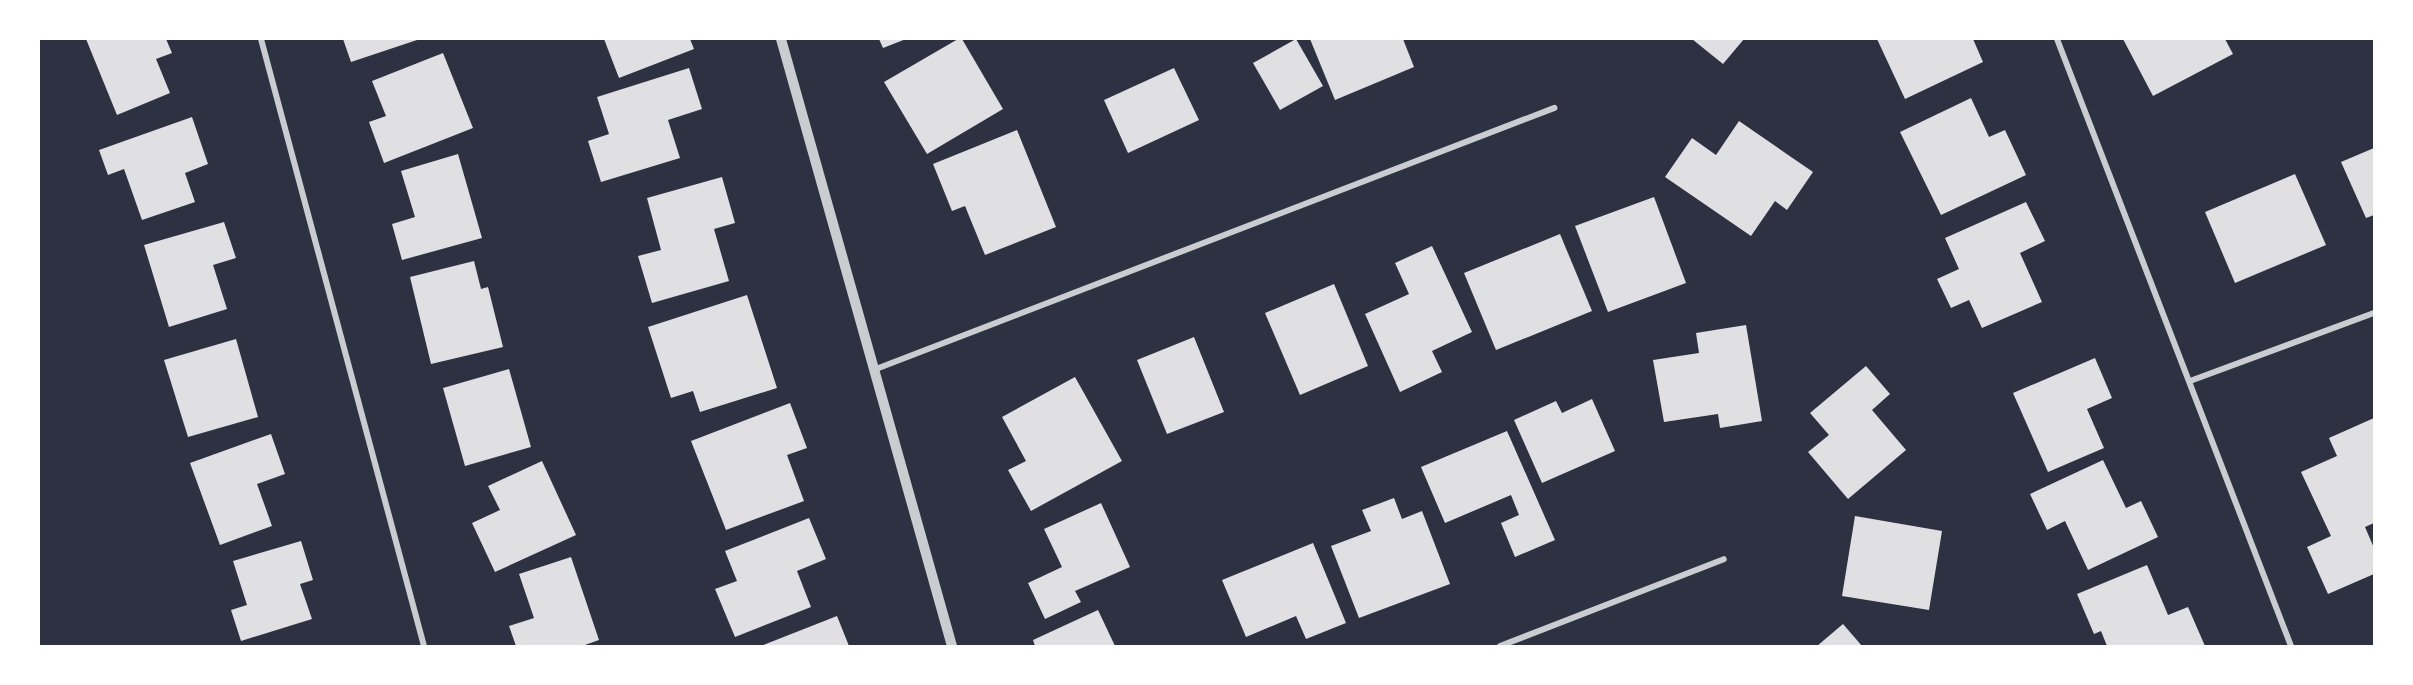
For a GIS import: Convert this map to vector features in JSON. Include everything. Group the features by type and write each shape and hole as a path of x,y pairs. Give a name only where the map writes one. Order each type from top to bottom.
{"street":[{"path":"261,39 424,646"},
{"path":"781,39 876,369 952,646"},
{"path":"2057,39 2291,646"},
{"path":"876,369 1554,108"},
{"path":"2190,381 2374,313"},
{"path":"1500,646 1724,559"}],"building":[{"path":"86,39 166,39 172,53 156,59 170,93 117,115"},
{"path":"343,39 420,39 351,62"},
{"path":"604,39 690,39 694,49 619,78"},
{"path":"879,39 906,39 883,48"},
{"path":"958,39 962,39 1003,109 927,154 884,82"},
{"path":"1296,39 1323,86 1280,110 1253,63"},
{"path":"1310,39 1403,39 1414,67 1335,100"},
{"path":"1692,39 1744,39 1723,64"},
{"path":"1877,39 1973,39 1983,62 1905,99"},
{"path":"2123,39 2225,39 2233,54 2153,96"},
{"path":"443,53 473,128 384,163 369,122 386,116 372,81"},
{"path":"689,68 702,109 668,120 680,158 601,182 588,141 609,134 597,97"},
{"path":"1174,68 1199,120 1128,153 1104,100"},
{"path":"1971,98 1989,137 2005,130 2026,175 1941,215 1900,132"},
{"path":"192,117 208,164 185,173 195,202 142,220 124,169 108,175 99,150"},
{"path":"1739,121 1813,172 1787,210 1775,201 1751,236 1665,177 1692,138 1716,155"},
{"path":"1017,130 1056,227 985,255 965,206 952,211 933,164"},
{"path":"2374,148 2374,215 2366,218 2341,162"},
{"path":"458,154 482,238 402,260 392,224 415,217 401,171"},
{"path":"2295,174 2326,245 2235,283 2205,212"},
{"path":"722,177 735,223 714,229 729,281 652,303 638,256 661,250 647,198"},
{"path":"1654,197 1686,283 1608,312 1575,226"},
{"path":"2026,202 2045,241 2020,253 2042,302 1982,328 1969,300 1951,308 1937,279 1959,269 1945,238"},
{"path":"224,222 236,258 213,265 227,309 169,327 144,245"},
{"path":"1560,234 1592,311 1496,350 1464,273"},
{"path":"1432,246 1472,332 1432,351 1442,372 1400,392 1365,314 1409,294 1395,263"},
{"path":"474,261 481,289 488,287 503,347 431,364 410,277"},
{"path":"1334,284 1368,366 1300,395 1265,313"},
{"path":"747,295 777,388 700,412 693,391 671,398 648,327"},
{"path":"1746,325 1762,421 1720,428 1718,414 1664,422 1653,360 1699,353 1696,333"},
{"path":"1194,337 1224,412 1167,434 1137,360"},
{"path":"236,339 258,417 188,437 164,360"},
{"path":"2095,358 2112,398 2087,409 2104,448 2048,472 2013,393"},
{"path":"1866,366 1890,394 1872,410 1906,450 1848,499 1808,452 1829,435 1810,413"},
{"path":"509,369 531,447 465,466 443,388"},
{"path":"1075,377 1122,461 1031,511 1008,470 1026,461 1002,417"},
{"path":"1592,399 1615,451 1542,483 1514,420 1556,401 1562,413"},
{"path":"790,403 807,448 787,455 804,501 726,530 691,441"},
{"path":"2374,418 2374,523 2365,527 2374,548 2374,574 2328,594 2307,547 2331,536 2301,472 2337,456 2329,438"},
{"path":"1507,431 1555,540 1515,557 1501,523 1519,515 1511,495 1445,523 1421,467"},
{"path":"271,434 285,474 257,484 272,526 220,545 190,463"},
{"path":"2103,460 2126,508 2141,501 2158,537 2088,570 2065,521 2047,530 2030,494"},
{"path":"542,461 576,535 495,572 472,523 500,510 488,486"},
{"path":"1394,498 1402,519 1422,511 1450,584 1359,618 1331,546 1371,531 1362,510"},
{"path":"1101,503 1130,567 1075,591 1081,602 1045,619 1028,583 1062,567 1044,529"},
{"path":"1855,516 1942,531 1929,610 1842,596"},
{"path":"809,518 826,559 797,571 811,607 735,637 715,589 737,581 725,551"},
{"path":"301,541 313,580 300,584 312,619 241,641 231,610 247,605 233,561"},
{"path":"1313,543 1346,623 1306,639 1296,616 1246,637 1222,580"},
{"path":"571,557 599,640 582,646 516,646 509,626 534,618 519,574"},
{"path":"2147,565 2168,615 2188,607 2205,646 2107,646 2101,631 2094,634 2077,594"},
{"path":"1098,610 1115,646 1035,646 1033,640"},
{"path":"837,616 849,646 761,646"},
{"path":"1843,624 1862,646 1817,646"}]}
